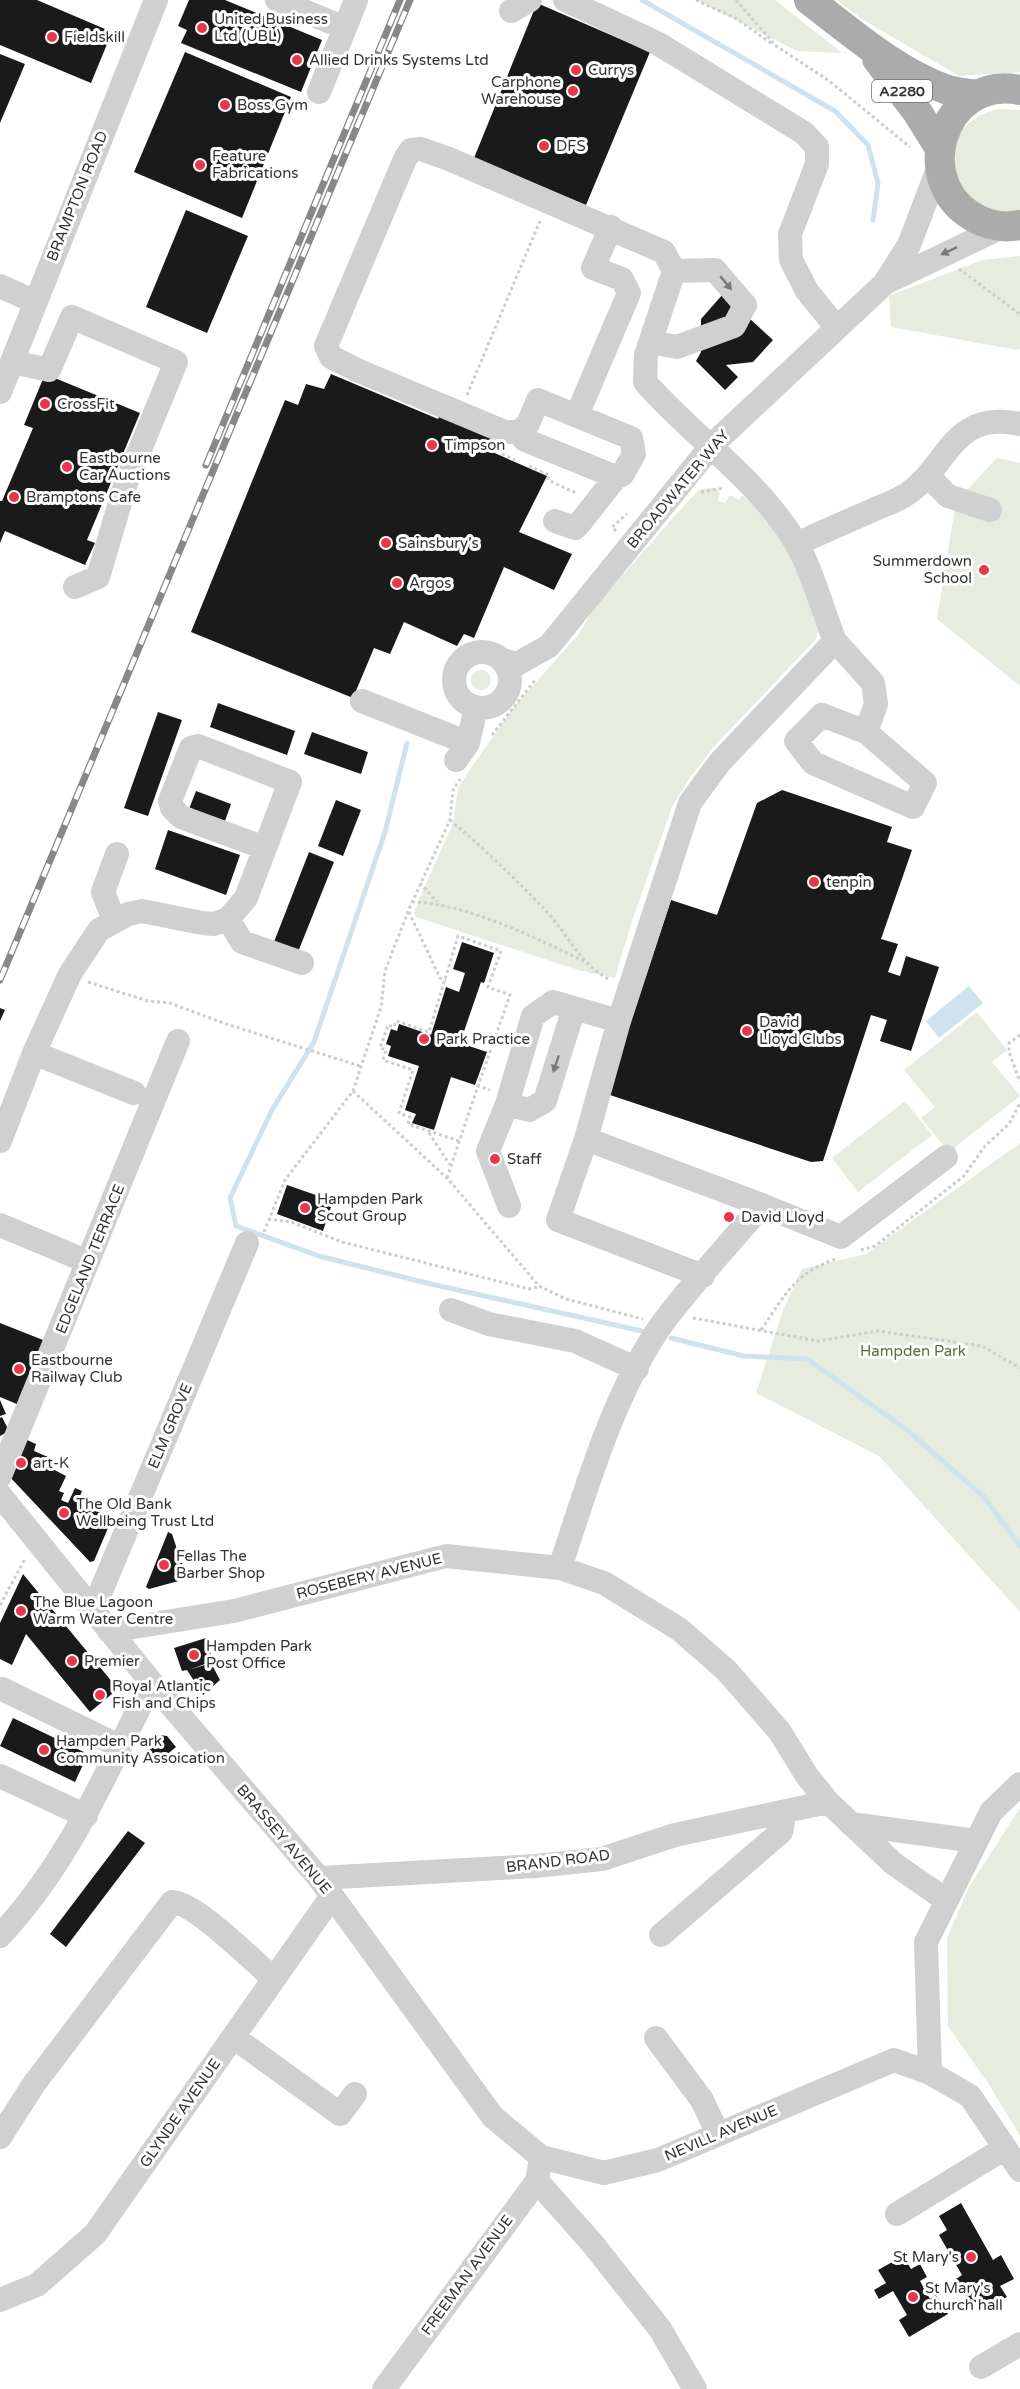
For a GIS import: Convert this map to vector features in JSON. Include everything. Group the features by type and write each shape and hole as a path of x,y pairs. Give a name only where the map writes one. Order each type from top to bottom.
{"main road":[{"name":"A2280","path":"809,0 860,39 921,79 947,90 977,95"},
{"name":"A2280","path":"860,39 896,82 931,154"},
{"path":"1011,226 987,224 960,207 946,189 931,154 952,116 963,104 977,95 994,89 1020,90"}],"street":[{"name":"BRAMPTON ROAD","path":"0,392 8,364 156,0"},
{"path":"277,0 345,28"},
{"path":"319,92 356,0"},
{"path":"565,0 657,43 804,133 817,147 817,164 790,234 791,260 807,291 837,328"},
{"path":"555,521 574,528 616,477 622,475 634,454 631,438 538,400 528,424 518,432 505,432 331,357 326,345 395,180 411,150 420,149 664,252 674,272 646,355 645,382 664,404 711,445 768,505 797,544 835,641 873,683 876,704 866,732"},
{"name":"BROADWATER WAY","path":"476,707 461,698 457,690 455,673 458,665 471,654 479,652 496,655 503,660 518,664 549,646 711,445 884,284 909,245 931,154"},
{"name":"BROADWATER WAY","path":"884,284 1011,226"},
{"path":"577,416 629,293 622,279 593,268 611,228"},
{"path":"651,342 677,347 734,326 745,305 715,270 674,272"},
{"path":"0,286 35,302"},
{"path":"8,364 49,370 72,317 176,362 125,486 98,577 75,586"},
{"path":"797,544 906,495 928,476 958,436 987,424 1004,420 1020,424"},
{"path":"518,432 525,440 616,477"},
{"path":"928,476 948,496 990,510"},
{"path":"703,1276 558,1220 586,1139 619,1021 690,803 720,762 835,641"},
{"path":"363,701 462,760 476,707 493,706 507,694 510,676 503,660"},
{"path":"822,715 866,732 925,783 913,807 813,763 796,741 822,715"},
{"path":"0,1141 34,1053 70,974 99,930 114,920 142,911 214,924 228,919 246,898 265,848 290,782 198,746 190,748 170,801 172,808 181,817 265,848"},
{"path":"114,920 103,892 117,854"},
{"path":"228,919 242,942 302,963"},
{"path":"509,1206 488,1151 508,1100 532,1016 553,1002 619,1021"},
{"path":"508,1100 528,1110 545,1101 574,1008"},
{"name":"EDGELAND TERRACE","path":"0,1476 178,1041"},
{"path":"34,1053 135,1093"},
{"path":"586,1139 841,1237 946,1157"},
{"path":"560,1568 601,1446 637,1369 668,1318 762,1205"},
{"path":"0,1225 74,1256"},
{"name":"ELM GROVE","path":"93,1610 247,1243"},
{"path":"451,1310 489,1324 575,1341 637,1369"},
{"name":"BRASSEY AVENUE","path":"0,1495 152,1683 326,1887 493,2117 541,2157"},
{"name":"ROSEBERY AVENUE","path":"109,1631 234,1611 446,1556 560,1568 604,1583 679,1629 726,1671 780,1732 807,1776 828,1802 894,1864 946,1900"},
{"path":"0,1936 59,1863 86,1816 152,1683"},
{"path":"2,1689 119,1746"},
{"path":"0,1776 86,1816"},
{"path":"1020,1784 991,1812 926,1942 930,2073 970,2096 1020,2170"},
{"name":"BRAND ROAD","path":"326,1887 602,1859 675,1835 828,1802"},
{"path":"661,1935 781,1832 785,1812"},
{"path":"851,1824 976,1841"},
{"name":"GLYNDE AVENUE","path":"0,2300 37,2285 95,2234 274,1979 326,1887"},
{"path":"0,2137 34,2084 172,1902 181,1902 214,1926 274,1979"},
{"path":"233,2037 340,2114 355,2094"},
{"path":"656,2038 702,2100 718,2134"},
{"name":"NEVILL AVENUE","path":"541,2157 604,2173 658,2160 894,2060 930,2073"},
{"path":"897,2214 1005,2148"},
{"name":"FREEMAN AVENUE","path":"384,2389 537,2181 541,2157"},
{"path":"537,2181 592,2243 660,2329 695,2389"},
{"path":"981,2367 1020,2344"}],"path":[{"path":"696,0 737,19 931,154"},
{"path":"736,0 776,46"},
{"path":"459,413 549,202"},
{"path":"954,266 1020,314"},
{"path":"493,450 549,475 548,480 596,502 620,520 612,527"},
{"path":"266,1225 285,1180 353,1091 381,1007 385,971 420,883 450,820 453,790 462,760"},
{"path":"450,820 538,902 558,924 587,963"},
{"path":"420,883 437,902"},
{"path":"412,902 437,902 551,945 587,963 608,979 630,986"},
{"path":"408,911 440,978 446,980"},
{"path":"447,1178 478,1086 481,1072 510,995 488,987 501,951 458,936 429,1032 396,1021 394,1027 388,1025 380,1048 386,1050 383,1060 413,1070 399,1113 411,1118 408,1124 459,1141"},
{"path":"70,974 109,990 148,1001 170,1003 223,1023 360,1066"},
{"path":"1020,1035 1009,1043 1009,1052 1020,1082"},
{"path":"478,1086 508,1100"},
{"path":"428,1131 450,1165"},
{"path":"268,1219 291,1222 342,1242 529,1289 539,1286"},
{"path":"668,1318 678,1316 818,1341 878,1330 982,1346 1020,1368"},
{"path":"0,1605 35,1538"}],"green space":[{"path":"696,0 775,0 842,53 797,51"},
{"path":"837,0 1020,0 1020,72 959,76 862,19"},
{"path":"1000,109 1020,110 1020,218 1001,219 956,189 952,156 957,139 972,121"},
{"path":"1020,256 1020,348 1017,350 891,327 889,296 982,260"},
{"name":"Summerdown School","path":"997,458 1020,463 1020,686 937,619 956,502"},
{"path":"716,488 720,493 718,501 725,503 730,495 739,500 742,495 776,527 790,549 818,630 816,639 719,741 690,777 672,807 631,924 615,978 578,970 416,917 414,913 418,902 453,823 458,788 471,768 514,707 578,635 597,604 689,500 699,490"},
{"path":"477,670 485,670 491,676 491,684 485,690 477,690 471,684 471,676"},
{"path":"977,1012 1007,1050 992,1062 1020,1096 949,1152 921,1118 935,1107 904,1070"},
{"path":"905,1101 932,1135 858,1192 832,1158"},
{"name":"Hampden Park","path":"1020,1143 1020,1612 879,1456 756,1393 783,1310 802,1269 866,1254"},
{"path":"1020,1808 1020,2136 990,2086 948,2026 947,1938 969,1887"}],"water":[{"path":"969,986 983,1003 939,1038 926,1021"}],"building":[{"path":"0,0 37,0 112,32 91,83 0,45"},
{"path":"189,0 225,0 322,40 301,92 181,43 187,30 178,26"},
{"path":"537,3 650,52 586,205 474,158"},
{"path":"185,52 291,97 242,218 134,172"},
{"path":"0,54 25,64 0,123"},
{"path":"186,210 248,236 207,333 146,307"},
{"path":"723,294 773,340 753,362 726,365 738,377 725,390 696,361 701,352 701,319"},
{"name":"Eastbourne Car Auctions","path":"45,374 140,413 87,540 95,543 85,565 5,531 0,543 0,501 2,501 33,428 24,425"},
{"name":"Sainsbury's","path":"331,374 438,419 440,414 494,438 490,451 547,476 519,532 572,554 554,590 504,567 474,638 464,634 457,646 404,622 390,654 374,648 353,698 191,632 285,400 298,405 306,384 324,389"},
{"path":"218,703 295,731 287,755 210,727"},
{"path":"158,712 182,720 148,816 124,808"},
{"path":"312,732 368,752 361,774 304,754"},
{"name":"David Lloyd Clubs","path":"782,790 892,827 887,842 912,850 881,939 898,944 888,972 900,976 906,956 939,967 911,1051 880,1041 887,1020 871,1015 823,1161 811,1162 607,1094 671,900 717,915 757,803"},
{"path":"196,791 231,804 225,821 189,809"},
{"path":"336,800 361,810 343,856 318,846"},
{"path":"168,830 240,855 226,895 155,869"},
{"path":"309,852 334,862 298,952 274,942"},
{"name":"Park Practice","path":"462,942 494,953 484,983 481,982 460,1043 487,1052 475,1085 451,1077 434,1130 412,1123 416,1114 405,1110 419,1066 388,1056 391,1046 386,1044 391,1029 397,1031 399,1024 431,1035 446,987 459,992 465,973 453,969"},
{"path":"0,1008 5,1010 0,1021"},
{"name":"Hampden Park Scout Group","path":"287,1185 333,1201 323,1231 277,1214"},
{"name":"Eastbourne Railway Club","path":"0,1323 48,1342 24,1407 0,1397"},
{"path":"0,1400 6,1414 0,1416"},
{"path":"2,1417 9,1431 0,1436 0,1418"},
{"path":"27,1440 36,1444 34,1451 48,1457 45,1465 66,1476 59,1491 64,1493 61,1500 68,1503 75,1488 82,1491 80,1496 91,1507 105,1514 100,1525 108,1528 94,1561 90,1562 8,1475"},
{"path":"168,1532 172,1534 179,1555 177,1562 182,1563 186,1579 149,1589 146,1587"},
{"path":"23,1574 118,1689 90,1712 26,1634 12,1665 0,1659 0,1623"},
{"path":"206,1638 213,1661 189,1670 211,1663 220,1680 203,1695 187,1670 182,1671 174,1648"},
{"name":"Hampden Park Community Assoication","path":"13,1718 88,1754 75,1782 0,1746"},
{"path":"160,1735 167,1736 176,1747 163,1758 160,1754 155,1756 145,1752 155,1746 153,1742"},
{"path":"128,1831 145,1843 66,1947 50,1934"},
{"name":"St Mary's","path":"961,2203 993,2260 1001,2255 1014,2279 1000,2286 1007,2297 986,2308 981,2299 971,2305 956,2279 962,2275 939,2235 947,2230 939,2216"},
{"name":"St Mary's church hall","path":"903,2256 911,2269 920,2264 927,2277 920,2281 930,2299 936,2295 948,2314 909,2337 899,2320 907,2315 893,2291 879,2299 874,2290 886,2283 878,2270"}],"waterway":[{"path":"642,0 835,111 868,145 878,183 873,220"},
{"path":"407,743 385,832 314,1042 272,1110 230,1198 236,1226 319,1256 431,1284 642,1331"},
{"path":"671,1338 744,1356 807,1359 907,1430 984,1497 1020,1546"}],"railway":[{"path":"206,465 400,0"},
{"path":"0,980 410,0"}],"place":[{"name":"United Business Ltd (UBL)","path":"202,28"},
{"name":"Fieldskill","path":"52,37"},
{"name":"Allied Drinks Systems Ltd","path":"297,60"},
{"name":"Currys","path":"576,70"},
{"name":"Carphone Warehouse","path":"573,91"},
{"name":"Boss Gym","path":"225,105"},
{"name":"DFS","path":"544,146"},
{"name":"Feature Fabrications","path":"200,165"},
{"name":"CrossFit","path":"45,404"},
{"name":"Timpson","path":"432,445"},
{"name":"Eastbourne Car Auctions","path":"67,467"},
{"name":"Bramptons Cafe","path":"14,497"},
{"name":"Sainsbury's","path":"386,543"},
{"name":"Summerdown School","path":"984,570"},
{"name":"Argos","path":"397,583"},
{"name":"tenpin","path":"814,882"},
{"name":"David Lloyd Clubs","path":"747,1031"},
{"name":"Park Practice","path":"424,1039"},
{"name":"Staff","path":"495,1159"},
{"name":"Hampden Park Scout Group","path":"305,1208"},
{"name":"David Lloyd","path":"729,1217"},
{"name":"Eastbourne Railway Club","path":"19,1369"},
{"name":"art-K","path":"21,1463"},
{"name":"The Old Bank Wellbeing Trust Ltd","path":"64,1513"},
{"name":"Fellas The Barber Shop","path":"164,1565"},
{"name":"The Blue Lagoon Warm Water Centre","path":"21,1611"},
{"name":"Hampden Park Post Office","path":"194,1655"},
{"name":"Premier","path":"72,1661"},
{"name":"Royal Atlantic Fish and Chips","path":"100,1695"},
{"name":"Hampden Park Community Assoication","path":"44,1750"},
{"name":"St Mary's","path":"971,2257"},
{"name":"St Mary's church hall","path":"913,2297"}]}
